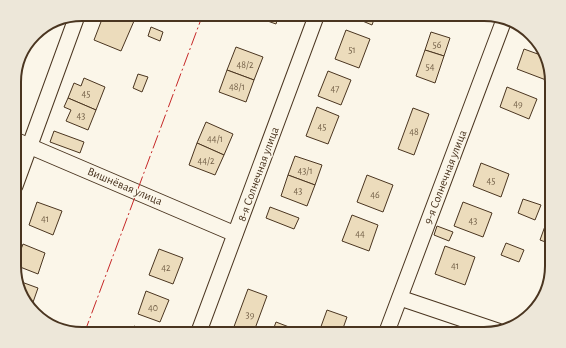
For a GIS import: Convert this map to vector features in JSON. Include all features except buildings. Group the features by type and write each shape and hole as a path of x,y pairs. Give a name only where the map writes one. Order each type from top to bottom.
{"street":[{"name":"8-я Солнечная улица","path":"201,327 314,21"},
{"path":"21,170 75,22"},
{"name":"9-я Солнечная улица","path":"389,327 502,24"},
{"name":"Вишнёвая улица","path":"21,142 235,234"},
{"path":"400,298 486,327"}],"power":[{"path":"87,327 200,21"}]}
